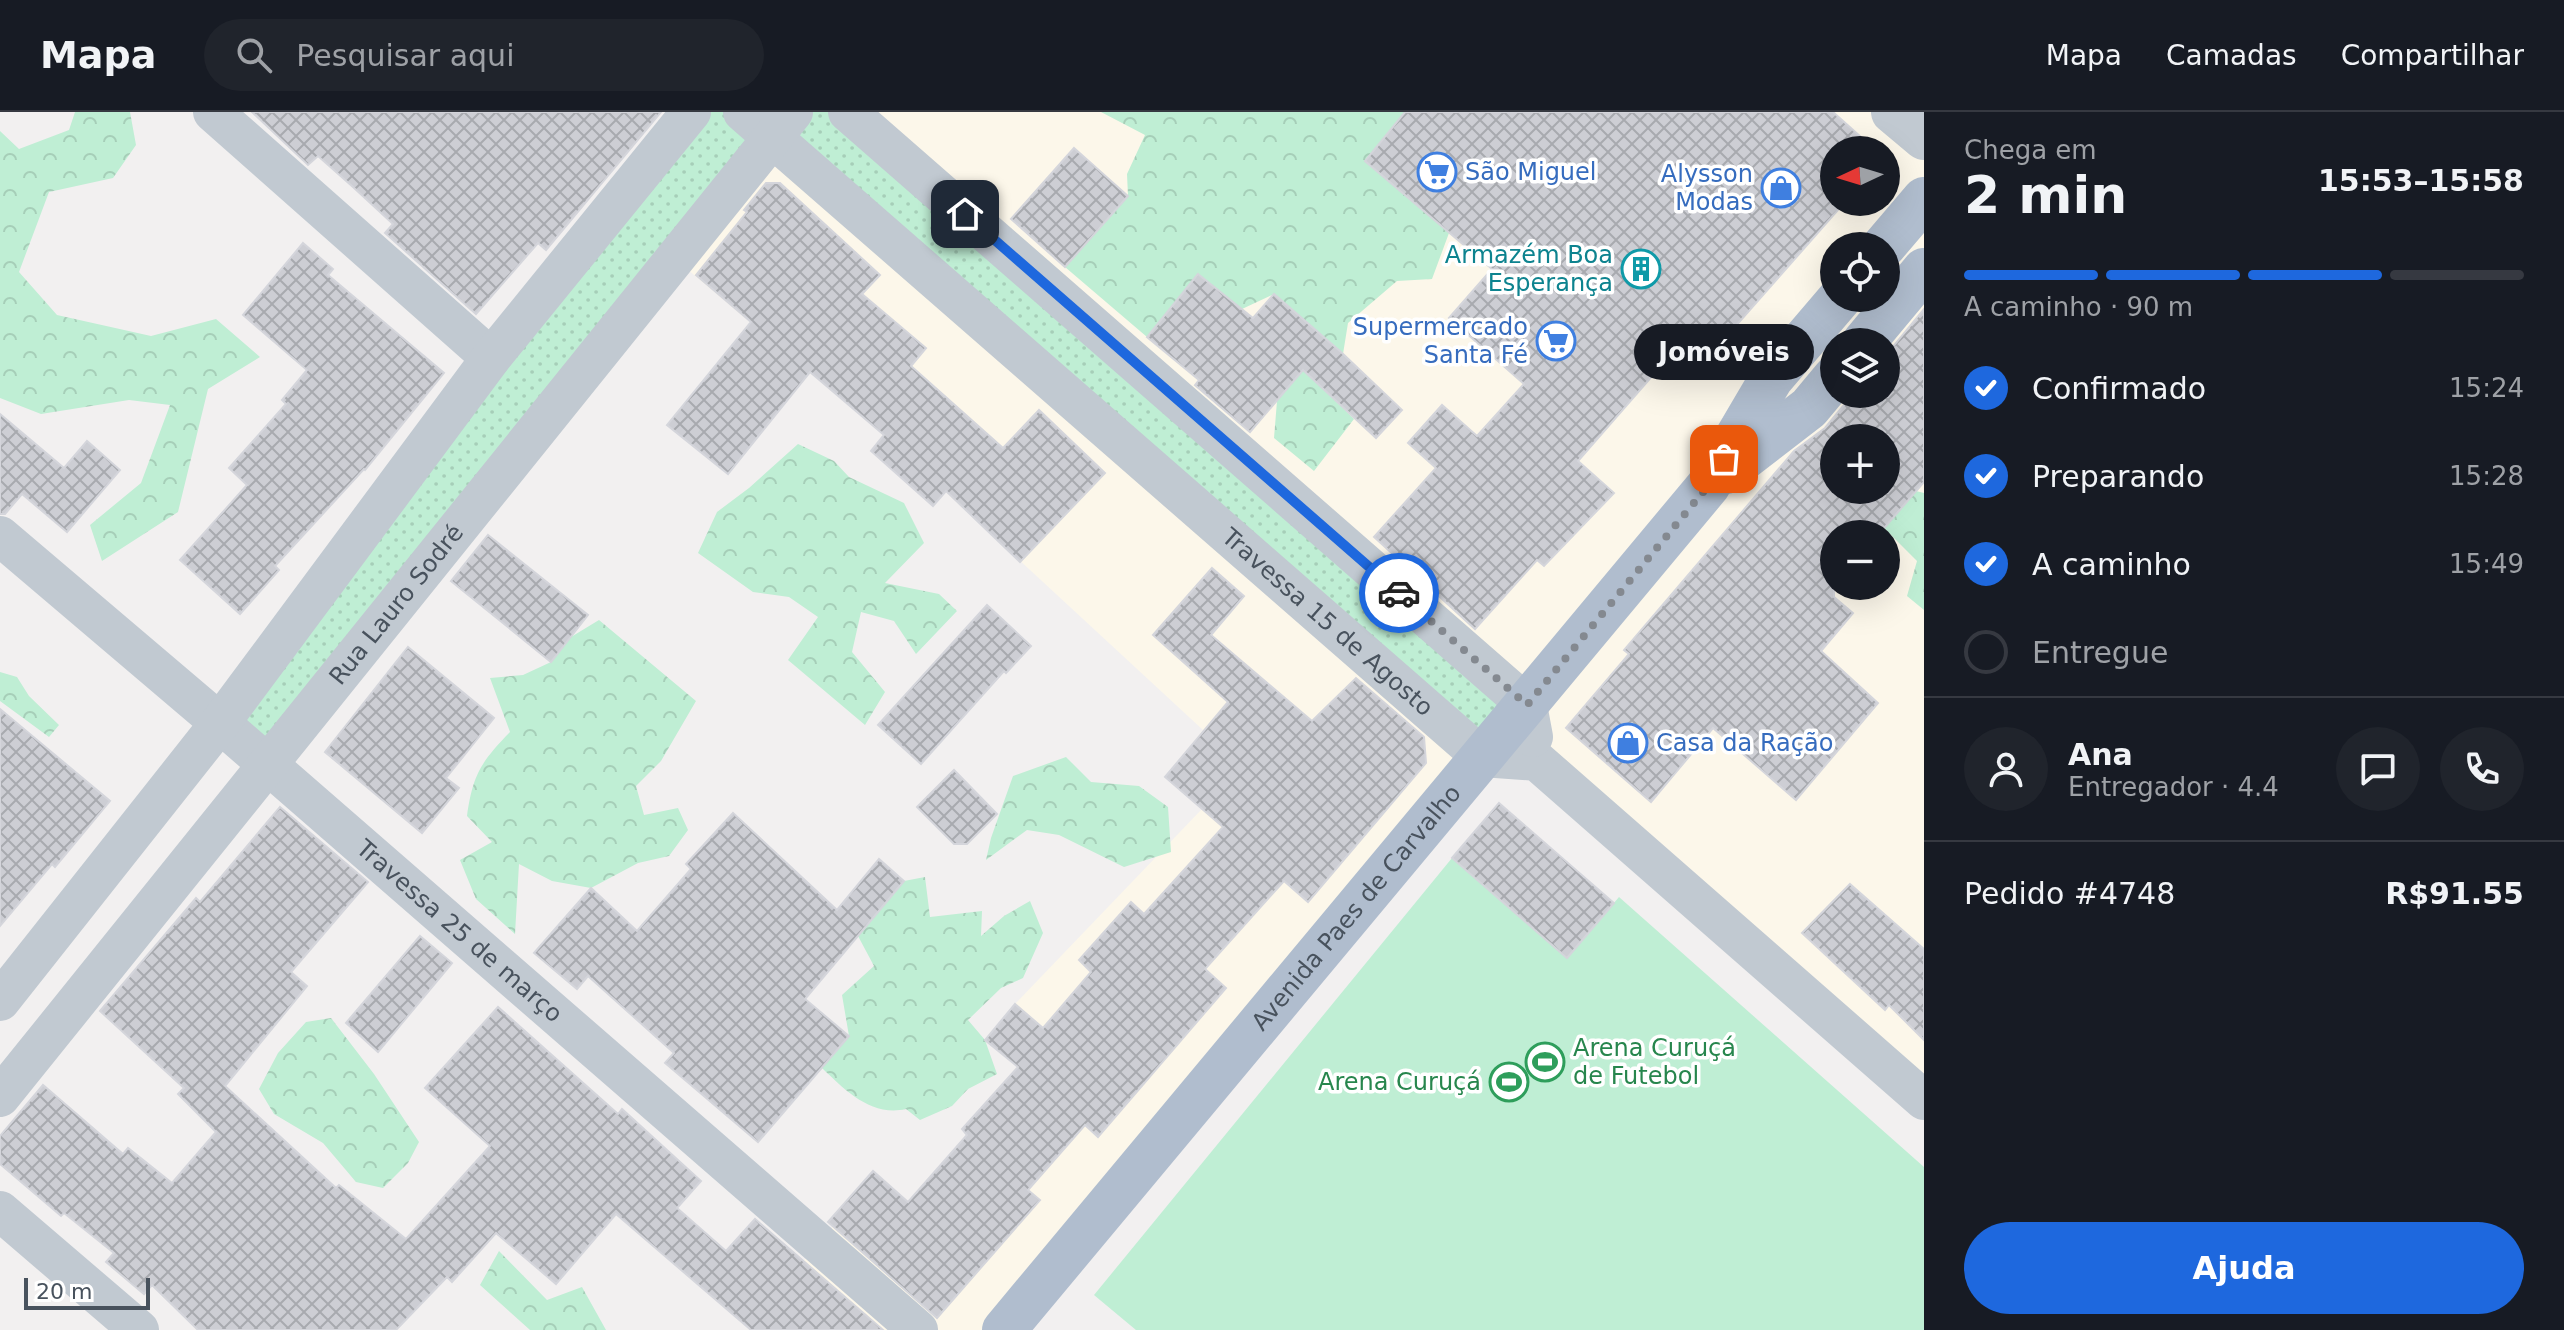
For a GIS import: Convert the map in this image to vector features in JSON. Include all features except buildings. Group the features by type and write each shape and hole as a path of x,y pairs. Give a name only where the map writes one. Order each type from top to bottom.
{"main road":[{"path":"1896,232 1924,199"},
{"path":"1876,328 1924,270"},
{"name":"Avenida Paes de Carvalho","path":"1004,1330 1708,486 1771,379 1828,312"},
{"name":"Avenida Paes de Carvalho","path":"1708,486 1809,408 1820,395"}],"street":[{"path":"213,112 491,358"},
{"path":"0,1001 220,723 491,358 691,112"},
{"path":"848,112 1527,705 1537,761"},
{"path":"1893,112 1924,138"},
{"name":"Travessa 15 de Agosto","path":"769,120 1482,757"},
{"name":"Rua Lauro Sodré","path":"0,1097 267,764 769,120"},
{"name":"Travessa 25 de março","path":"0,536 220,723 918,1330"},
{"path":"1482,757 1537,761 1924,1100"},
{"path":"0,1211 139,1330"}],"shaded area":[{"path":"751,112 1924,112 1924,1102 1502,734 1004,1330 757,1330 772,1298 837,1222 832,1217 873,1171 909,1202 967,1135 962,1129 1017,1067 985,1040 1015,1004 1202,809 1165,777 1203,730 884,435 649,237"}],"green space":[{"path":"75,112 130,112 136,145 113,178 49,192 19,272 57,315 151,336 216,319 260,357 208,389 178,512 102,561 90,525 141,483 170,405 129,400 41,414 0,398 0,131 19,149 69,130"},
{"path":"691,112 848,112 1527,705 1482,757 772,136 267,764 220,723"},
{"path":"1101,112 1405,112 1366,161 1449,233 1432,279 1397,281 1348,323 1343,354 1317,383 1354,419 1314,471 1274,438 1277,401 1253,380 1274,294 1242,309 1198,274 1147,337 1065,267 1128,196 1127,174 1145,135"},
{"path":"798,444 834,461 849,477 904,503 924,543 885,583 939,594 957,611 916,654 894,621 861,612 852,652 885,692 865,725 788,660 818,617 789,597 753,592 698,553 717,512"},
{"path":"1916,491 1924,493 1924,610 1907,596 1917,561 1900,544 1900,520 1891,520"},
{"path":"599,620 696,701 661,761 636,786 644,815 678,808 688,830 669,856 638,863 591,888 552,881 519,864 515,934 476,899 460,860 492,842 467,816 472,789 480,770 510,732 490,678 523,675 551,662 571,637"},
{"path":"0,672 17,677 29,696 59,725 49,737 0,701"},
{"path":"1066,757 1091,782 1139,786 1168,807 1171,852 1124,867 1059,835 1027,830 986,860 1013,776"},
{"name":"Arena Curuçá","path":"1452,858 1567,958 1619,897 1924,1167 1924,1330 1136,1330 1094,1295"},
{"path":"925,877 930,917 982,911 981,936 1004,916 1030,901 1043,933 1023,978 1001,988 968,1020 985,1040 997,1074 968,1089 952,1106 920,1120 906,1109 881,1109 860,1100 822,1068 849,1036 842,995 874,966 858,936 904,881"},
{"path":"331,1018 374,1074 419,1142 408,1163 383,1188 356,1182 323,1143 274,1114 259,1089 278,1053 306,1022"},
{"path":"499,1251 547,1300 582,1287 606,1330 530,1330 480,1285"}],"way so far":[{"path":"1399,593 1527,705 1708,486 1724,459"}],"place":[{"name":"São Miguel","path":"1437,172"},
{"name":"Alysson Modas","path":"1781,188"},
{"name":"Armazém Boa Esperança","path":"1641,269"},
{"name":"Supermercado Santa Fé","path":"1556,341"},
{"name":"Jomóveis","path":"1724,459"},
{"name":"Casa da Ração","path":"1628,743"},
{"name":"Arena Curuçá de Futebol","path":"1545,1062"},
{"name":"Arena Curuçá","path":"1509,1082"}],"route":[{"path":"965,214 1399,593"}]}
